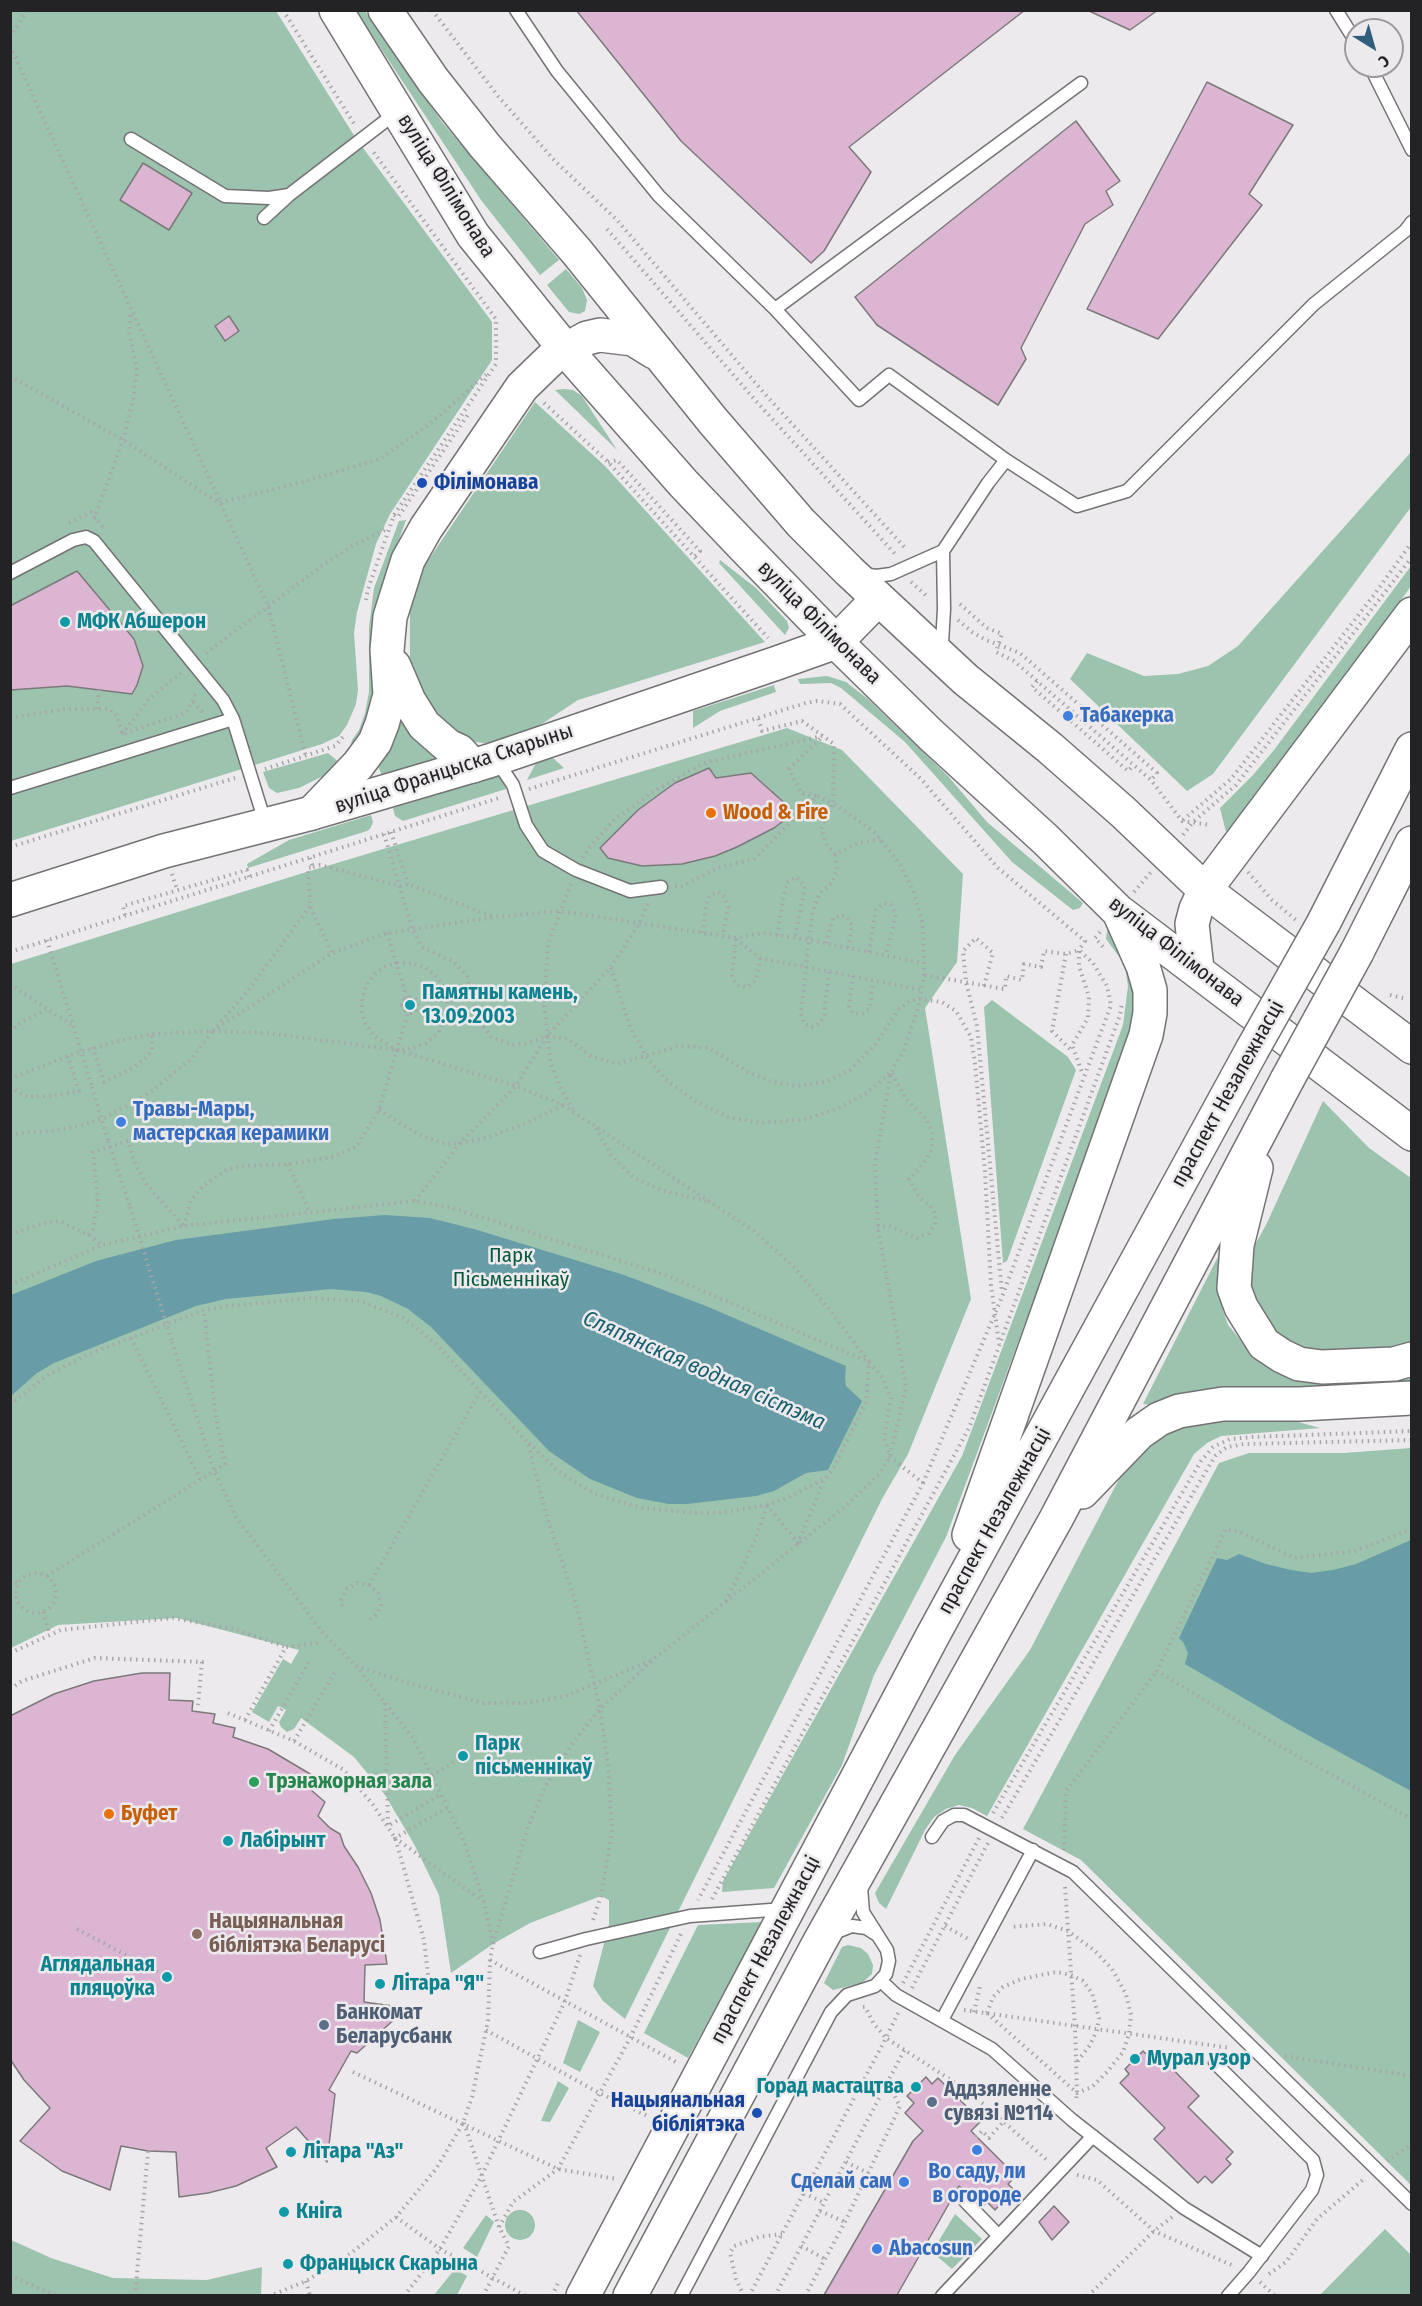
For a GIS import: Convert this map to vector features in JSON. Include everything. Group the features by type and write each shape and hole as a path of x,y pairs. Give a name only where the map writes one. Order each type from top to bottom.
{"main road":[{"name":"вуліца Філімонава","path":"336,10 473,235 565,349 682,483 836,642 931,735 1045,839 1119,911 1412,1134"},
{"path":"385,10 461,117 577,252 660,357 801,523 878,599 965,679 1050,748 1205,890 1412,1047"},
{"path":"312,813 358,765 375,742 390,695 387,650 390,617 408,561 420,537 522,387 565,349 587,338 600,335 615,335 633,339 660,357"},
{"name":"вуліца Францыска Скарыны","path":"10,900 164,851 505,762 836,642 878,599"},
{"path":"1197,969 1192,924 1205,890 1412,614"},
{"path":"387,650 416,713 434,735 459,751 505,762"},
{"name":"праспект Незалежнасці","path":"573,2286 788,1909 933,1635 1324,922 1412,749"},
{"name":"праспект Незалежнасці","path":"630,2295 819,1943 1056,1519 1287,1080 1357,952 1412,843"},
{"path":"933,1635 1146,1035 1150,1013 1150,990 1143,966 1119,911"},
{"path":"1273,1109 1237,1245 1234,1288 1241,1307 1264,1344 1299,1364 1322,1367 1384,1365 1412,1359"},
{"path":"1384,1114 1412,1141"},
{"path":"1056,1519 1139,1433 1159,1419 1179,1411 1223,1404 1300,1404 1412,1398"}],"lane":[{"path":"516,10 557,71 659,196 775,309 859,400 889,375 1006,460 1077,506 1127,491 1314,304 1405,231 1412,222"},
{"path":"1336,10 1344,23"},
{"path":"1376,78 1412,150"},
{"path":"775,309 1081,83"},
{"path":"264,218 289,195 399,111"},
{"path":"131,139 225,196 269,198 289,195"},
{"path":"849,571 876,576 904,570 943,551 1006,460"},
{"path":"10,573 73,540 86,537 94,541 223,700 233,719 266,825"},
{"path":"938,654 942,643 945,590 943,551"},
{"path":"10,788 233,719"},
{"path":"513,786 494,762 505,762 530,834 550,856 576,870 630,891 661,887"},
{"path":"932,1837 940,1824 954,1815 968,1817 1064,1866 1080,1877 1412,2204"},
{"path":"942,2020 1033,1850"},
{"path":"681,2295 831,2012 850,1993 872,1987 881,1981 888,1966 889,1956 885,1945 868,1921 861,1903 862,1873 869,1852"},
{"path":"540,1952 586,1939 690,1916 788,1909"},
{"path":"819,1943 836,1932 852,1926 871,1930 885,1945"},
{"path":"881,1981 905,2001 992,2049 1072,2120 1184,2208 1262,2256"},
{"path":"1215,2063 1313,2160 1317,2175 1312,2190 1262,2256 1254,2277 1228,2295"},
{"path":"942,2295 1058,2170 1093,2136"},
{"path":"965,2201 998,2235"}],"path":[{"path":"10,37 27,10"},
{"path":"10,376 123,440 219,503 380,459 432,422 496,364 496,319 364,139 283,10"},
{"path":"432,10 498,96 554,160 617,220 764,393 903,542 916,564"},
{"path":"10,46 268,606 306,757 10,848"},
{"path":"607,229 756,401 894,551 910,581 972,632 1020,653 1157,774 1151,780"},
{"path":"86,537 99,508 123,440 137,368 129,333 132,311"},
{"path":"394,515 398,517 488,386"},
{"path":"540,399 608,462 770,641"},
{"path":"608,462 617,460 693,543 700,551 694,557"},
{"path":"194,663 323,565 352,546 388,529"},
{"path":"1182,821 1231,779 1374,595 1412,542"},
{"path":"1095,938 1193,822 1236,785 1412,557"},
{"path":"945,590 987,628 1002,634 996,652 1011,658 1151,780 1182,821 1211,825"},
{"path":"122,734 150,698 183,671 189,677"},
{"path":"1037,681 1032,687 1128,771 1134,765"},
{"path":"122,734 186,713 196,692 194,683"},
{"path":"97,709 99,690"},
{"path":"791,708 817,701 840,704 848,710 921,779 998,868 1085,941 1079,950 1079,966 1089,997 1088,1018 1072,1045 1083,1075"},
{"path":"10,718 65,709 109,709 118,717 122,734"},
{"path":"758,718 762,731 802,720 834,744 832,804 821,828 827,845 835,854 837,869 833,882 820,893 813,910 801,1014 804,1023 812,1027 820,1023 824,1016 830,972"},
{"path":"611,967 630,1027 646,1056 664,1079 695,1101 728,1117 760,1123 806,1119 838,1108 868,1092 891,1072 904,1050 922,990 923,924 914,893 901,866 874,832 832,804 817,796 801,793 789,769 823,736"},
{"path":"415,1201 460,1143 516,1086 547,1036 611,967 639,924 649,901 661,887 682,885 720,867 754,859 817,796"},
{"path":"392,832 408,884"},
{"path":"384,834 412,928 422,947 454,962 467,976 478,1020 491,1037 512,1045 528,1043 547,1036 568,1039 591,1056 617,1064 679,1046 709,1048 748,1072 773,1082 796,1086 825,1082 850,1070 876,1045 898,1009 911,1000 942,1002 956,1011 971,1037 999,1345"},
{"path":"835,854 858,843 881,840"},
{"path":"310,858 313,867"},
{"path":"332,953 310,906 308,868 320,865 400,886 408,884 495,917"},
{"path":"10,952 249,877 247,870 123,906 125,915"},
{"path":"777,935 786,883 796,877 804,886 795,938"},
{"path":"703,933 706,905 710,895 718,892 725,897 728,907 723,936"},
{"path":"869,952 876,910 884,903 891,905 896,914 886,955"},
{"path":"10,1134 79,1126 104,1118 153,1090 192,1059 250,988 310,906"},
{"path":"213,1031 332,953 387,933 495,917 560,912 736,938 763,933 923,963"},
{"path":"826,943 833,918 841,915 847,917 852,925 848,948"},
{"path":"387,933 407,998 402,1006 408,1013"},
{"path":"736,938 760,958 922,990"},
{"path":"736,938 732,976 737,985 747,987 756,980 760,958"},
{"path":"984,986 993,953 976,938 963,951 966,982 978,1026 1002,1297"},
{"path":"47,940 108,1141 214,1470 236,1517 272,1567 323,1633 356,1666 413,1738 463,1839 484,1902 493,1944"},
{"path":"924,975 1005,989 1006,976 1022,980 1024,964 1041,967 1044,951 1066,954 1079,950"},
{"path":"1079,950 1093,963 1107,986 1111,1005 995,1315 923,1483 767,1769 697,1903 710,1902 969,1428 1120,1015 1123,993"},
{"path":"1066,954 1052,1031 1073,1052"},
{"path":"397,963 412,963 426,968 438,978 446,991 448,1005 445,1020 438,1033 426,1043 397,1050 374,1036 366,1025 362,1012 364,992 374,975 384,967 397,963"},
{"path":"853,976 849,1005 852,1013 862,1014 870,1008 873,981"},
{"path":"10,984 73,1026"},
{"path":"407,998 414,999 417,1006 413,1012 408,1013"},
{"path":"10,1032 21,1022 47,1010"},
{"path":"184,1226 191,1200 202,1187 225,1170 242,1166 288,1164 333,1157 357,1146 379,1110 408,1013"},
{"path":"10,1079 93,1047 152,1034 213,1031 267,1033 397,1050 516,1086 564,1105 754,1231 794,1267 882,1377 891,1398 884,1437 890,1457 923,1483"},
{"path":"93,1047 104,1082 133,1068 147,1057 152,1050 152,1034"},
{"path":"10,1087 27,1097 53,1096 79,1091 68,1056"},
{"path":"270,2295 278,2294 306,2281 350,2254 396,2217 436,2169 463,2123 472,2097 486,2030 493,1944 525,1838 545,1787 572,1744 600,1709 654,1659 847,1505 879,1474 890,1457 906,1387 878,1227 875,1164 891,1072"},
{"path":"878,1227 890,1226 917,1238 929,1233 935,1225 936,1215 930,1205 919,1197 909,1179 926,1161 932,1148 932,1133 927,1120 906,1099 891,1072"},
{"path":"379,1110 422,1136 446,1144 489,1137 529,1122 564,1105"},
{"path":"595,1126 611,1155 633,1177 661,1190 710,1202"},
{"path":"89,1235 93,1229 98,1203 93,1152 128,1141 135,1164 147,1185 184,1226"},
{"path":"288,1164 309,1211"},
{"path":"10,1285 102,1245 184,1226 415,1201 452,1208 663,1274 869,1362"},
{"path":"10,1234 54,1221 89,1235 102,1245"},
{"path":"10,1406 46,1376 88,1354 204,1310 310,1298 360,1301 393,1313 419,1329 436,1344 528,1443 556,1469 594,1493 644,1508 719,1513 767,1505 787,1498 826,1478"},
{"path":"47,1576 55,1586 56,1599 49,1609 43,1612 36,1613 24,1609 17,1597 22,1579 34,1574 47,1576 225,1464 215,1411 204,1310"},
{"path":"131,1338 200,1479"},
{"path":"798,1543 826,1478 834,1467 866,1402 869,1362"},
{"path":"369,1585 480,1392"},
{"path":"902,1984 1201,1461 1213,1447 1230,1439 1252,1437 1412,1431"},
{"path":"911,1989 990,1828 1215,1456 1227,1447 1244,1444 1412,1440"},
{"path":"404,2295 440,2249 481,2177 565,2001 601,1896 612,1832 609,1764 589,1655 575,1600 546,1515 528,1443"},
{"path":"767,1505 798,1543"},
{"path":"725,1602 755,1540 767,1505"},
{"path":"1072,2120 1077,2093 1064,1866 1066,1791 1157,1671 1226,1529 1240,1532 1295,1558 1355,1551 1412,1529"},
{"path":"10,1580 19,1584"},
{"path":"342,1606 341,1600 347,1589 357,1583 369,1585 378,1593 381,1605 376,1615 366,1622"},
{"path":"43,1612 51,1635"},
{"path":"10,1653 61,1630 173,1618 234,1629 286,1647 318,1643"},
{"path":"245,1720 286,1647"},
{"path":"10,1689 22,1681 94,1658 202,1662 198,1705"},
{"path":"356,1666 483,1703 536,1701 566,1696 595,1686 654,1659"},
{"path":"269,1731 310,1660"},
{"path":"1157,1671 1274,1743 1412,1819"},
{"path":"294,1741 335,1672"},
{"path":"385,1702 388,1826"},
{"path":"228,1713 294,1741 344,1770 388,1826 395,1838 424,1940 430,1993"},
{"path":"432,1776 461,1757"},
{"path":"388,1826 441,1794"},
{"path":"395,1838 447,1808"},
{"path":"395,1838 484,1902"},
{"path":"499,2227 513,2202 558,2169 630,2038 690,1916"},
{"path":"1009,1927 1047,1924 1068,1931 1095,1951 1112,1969 1126,1994 1131,2015 1129,2034 1123,2052 1092,2087 1077,2093"},
{"path":"77,1929 166,1977"},
{"path":"490,1960 676,2061 672,2070"},
{"path":"987,2013 993,1997 1003,1987 1021,1978 1056,1972 1071,1975 1083,1981 1092,1992 1099,2018 1097,2030 1090,2045 1076,2063"},
{"path":"749,2295 905,2001"},
{"path":"861,2008 865,2007 874,2024 886,2038 971,2093 1058,2170 1097,2180 1154,2231 1254,2277 1275,2295"},
{"path":"987,2013 1412,2076"},
{"path":"987,2013 1077,2093"},
{"path":"486,2030 599,2093 648,2116 652,2107"},
{"path":"775,2295 905,2049"},
{"path":"353,2072 558,2169 622,2181"},
{"path":"805,2295 845,2223 900,2106 887,2083"},
{"path":"976,2137 982,2131 989,2138 1003,2122"},
{"path":"463,2123 499,2227 508,2246 483,2295"},
{"path":"1254,2277 1286,2262 1317,2218 1376,2169 1412,2144"},
{"path":"135,2295 148,2151"},
{"path":"846,2162 868,2173"},
{"path":"609,2188 620,2168"},
{"path":"804,2193 824,2203"},
{"path":"1088,2295 1154,2231 1184,2208"},
{"path":"820,2211 845,2223"},
{"path":"396,2217 440,2249 526,2295"},
{"path":"744,2295 736,2279 730,2253 734,2246 759,2237 782,2234"},
{"path":"801,2246 825,2259"},
{"path":"10,2275 56,2295"},
{"path":"306,2281 310,2295"},
{"path":"552,2295 573,2286"}],"green space":[{"path":"11,11 276,11 355,137 492,322 492,360 390,514 376,544 357,612 354,633 358,690 356,704 347,725 339,736 322,744 11,841"},
{"path":"356,11 365,11 442,122 559,260 540,275 481,200"},
{"path":"566,269 582,288 587,300 585,311 579,314 569,312 547,285"},
{"path":"555,390 573,390 582,396 617,450"},
{"path":"535,402 605,466 765,642 578,700 519,739 497,745 461,740 437,725 410,663 410,605 423,568"},
{"path":"1411,452 1411,507 1213,774 1187,791 1070,679 1087,653 1144,676 1178,674 1208,666 1238,646"},
{"path":"406,520 395,551 376,698 356,748 351,744 365,713 369,692 369,627 374,588 399,521"},
{"path":"720,560 756,588 787,621 789,628 785,635 719,563"},
{"path":"1411,566 1411,586 1275,778 1235,825 1226,832 1220,808 1274,750"},
{"path":"827,676 846,682 868,699 948,776 987,822 1083,903 1080,908 1073,910 1012,862 905,742 841,688 831,683 800,684 798,679"},
{"path":"774,685 776,692 720,711 693,728 693,711"},
{"path":"401,712 447,757 386,785 377,764"},
{"name":"Парк Пісьменнікаў","path":"787,728 842,750 963,874 957,962 925,1008 971,1299 908,1454 882,1499 625,2019 603,2001 593,1986 609,1924 609,1900 601,1896 530,1923 493,1944 451,1973 439,1895 414,1844 385,1795 354,1757 301,1718 294,1729 287,1732 279,1722 286,1710 278,1706 269,1722 252,1712 283,1659 291,1664 299,1650 177,1618 58,1625 11,1648 11,964 300,874"},
{"path":"328,753 341,764 329,773 299,788 277,793 269,788 263,772"},
{"path":"553,758 564,768 527,780 536,763"},
{"path":"498,775 506,789 403,821 395,816 393,808"},
{"path":"371,815 373,822 367,831 248,868 247,864 289,840"},
{"path":"1108,925 1140,977 1129,1042 946,1537 874,1675 842,1765 774,1888 722,1892 723,1881 962,1456 1123,1025 1128,986 1126,972 1120,958 1106,939"},
{"path":"992,1000 1068,1057 1076,1070 1007,1261 1003,1263 984,1007"},
{"path":"1323,1101 1369,1148 1411,1178 1411,1350 1311,1354 1270,1334 1250,1304 1247,1259 1266,1225"},
{"path":"1228,1237 1221,1291 1223,1311 1228,1325 1252,1354 1306,1381 1411,1377 1411,1392 1162,1406 1143,1404"},
{"path":"1215,1417 1291,1420 1320,1428 1221,1436 1207,1443 1194,1454 987,1816 972,1808 959,1805 946,1809 934,1817 925,1830 886,1909 879,1903 875,1893 955,1755 1030,1650 1128,1462 1169,1429"},
{"path":"1411,1448 1411,2185 1081,1860 1023,1829 1219,1463 1249,1453 1344,1453"},
{"path":"762,1922 688,2058 644,2033 698,1925"},
{"path":"848,1945 861,1948 868,1954 873,1965 872,1974 862,1983 833,1990 824,1983 842,1947"},
{"path":"578,2020 600,2032 580,2072 563,2063"},
{"path":"558,2081 569,2088 550,2122 541,2121"},
{"path":"520,2210 526,2211 534,2219 534,2231 526,2239 520,2240 514,2239 506,2231 505,2225 506,2219 514,2211"},
{"path":"955,2214 982,2239 952,2269 932,2252"},
{"path":"486,2215 494,2222 477,2257 463,2248"},
{"path":"1385,2229 1411,2255 1411,2295 1320,2295"},
{"path":"11,2240 51,2258 113,2278 207,2280 262,2267 261,2295 11,2295"},
{"path":"455,2269 467,2276 457,2295 434,2295"}],"water":[{"name":"Сляпянская водная сістэма","path":"385,1215 430,1218 474,1229 624,1275 706,1306 846,1366 846,1386 862,1401 828,1470 806,1473 774,1491 756,1496 687,1504 669,1504 637,1498 590,1479 549,1451 431,1327 408,1309 381,1296 366,1292 331,1289 226,1299 196,1306 54,1363 37,1373 11,1396 11,1295 96,1261 176,1240 334,1219"},
{"path":"1411,1540 1411,1791 1295,1728 1185,1664 1188,1653 1179,1638 1217,1558 1227,1560 1239,1554 1266,1564 1311,1573 1356,1564"}],"building":[{"path":"576,10 1025,10 849,147 871,172 824,251 811,263 681,141"},
{"path":"1087,10 1158,10 1130,30"},
{"path":"1207,82 1293,125 1249,194 1262,205 1158,339 1087,309"},
{"path":"1076,121 1120,181 1106,191 1113,205 1085,224 1021,348 1026,359 998,405 877,325 855,297"},
{"path":"143,163 192,193 169,230 120,200"},
{"path":"229,316 239,331 225,341 215,326"},
{"name":"МФК Абшерон","path":"77,571 134,639 143,666 132,694 67,686 10,690 10,606"},
{"path":"709,768 716,778 751,773 789,807 791,815 774,828 737,847 715,856 682,864 642,866 608,858 600,848 638,810 675,783"},
{"name":"Нацыянальная бібліятэка Беларусі","path":"142,1673 170,1673 169,1700 193,1701 192,1711 215,1714 213,1723 235,1728 233,1737 268,1749 317,1778 311,1790 325,1802 318,1816 340,1834 344,1846 371,1893 380,1920 387,1964 365,1965 364,2002 407,2008 357,2053 351,2051 329,2090 335,2094 327,2162 296,2127 266,2148 277,2167 236,2186 179,2197 176,2152 148,2151 121,2146 110,2190 62,2171 20,2141 50,2108 24,2080 10,2059 10,1716 54,1694 94,1681"},
{"path":"1143,2051 1149,2057 1155,2051 1199,2096 1188,2107 1233,2152 1226,2159 1231,2164 1212,2183 1205,2176 1198,2183 1154,2139 1165,2128 1120,2083 1129,2074 1125,2069"},
{"path":"926,2077 932,2084 938,2078 981,2121 971,2131 1016,2176 1008,2184 1014,2190 995,2210 987,2202 982,2207 959,2186 897,2295 824,2295 913,2141 923,2131 905,2113 914,2103 907,2096"},
{"path":"1054,2206 1069,2222 1052,2240 1039,2222"}],"place":[{"name":"Філімонава","path":"422,483"},
{"name":"МФК Абшерон","path":"65,622"},
{"name":"Табакерка","path":"1068,716"},
{"name":"Wood & Fire","path":"711,813"},
{"name":"Памятны камень, 13.09.2003","path":"410,1005"},
{"name":"Травы-Мары, мастерская керамики","path":"121,1122"},
{"name":"Парк пісьменнікаў","path":"463,1756"},
{"name":"Трэнажорная зала","path":"254,1782"},
{"name":"Буфет","path":"109,1814"},
{"name":"Лабірынт","path":"228,1841"},
{"name":"Нацыянальная бібліятэка Беларусі","path":"197,1934"},
{"name":"Аглядальная пляцоўка","path":"167,1977"},
{"name":"Літара \"Я\"","path":"380,1984"},
{"name":"Банкомат Беларусбанк","path":"324,2025"},
{"name":"Мурал узор","path":"1135,2059"},
{"name":"Горад мастацтва","path":"916,2087"},
{"name":"Аддзяленне сувязі №114","path":"932,2102"},
{"name":"Нацыянальная бібліятэка","path":"757,2113"},
{"name":"Во саду, ли в огороде","path":"977,2150"},
{"name":"Літара \"Аз\"","path":"291,2152"},
{"name":"Сделай сам","path":"904,2182"},
{"name":"Кніга","path":"284,2212"},
{"name":"Abacosun","path":"877,2249"},
{"name":"Францыск Скарына","path":"288,2264"}]}
